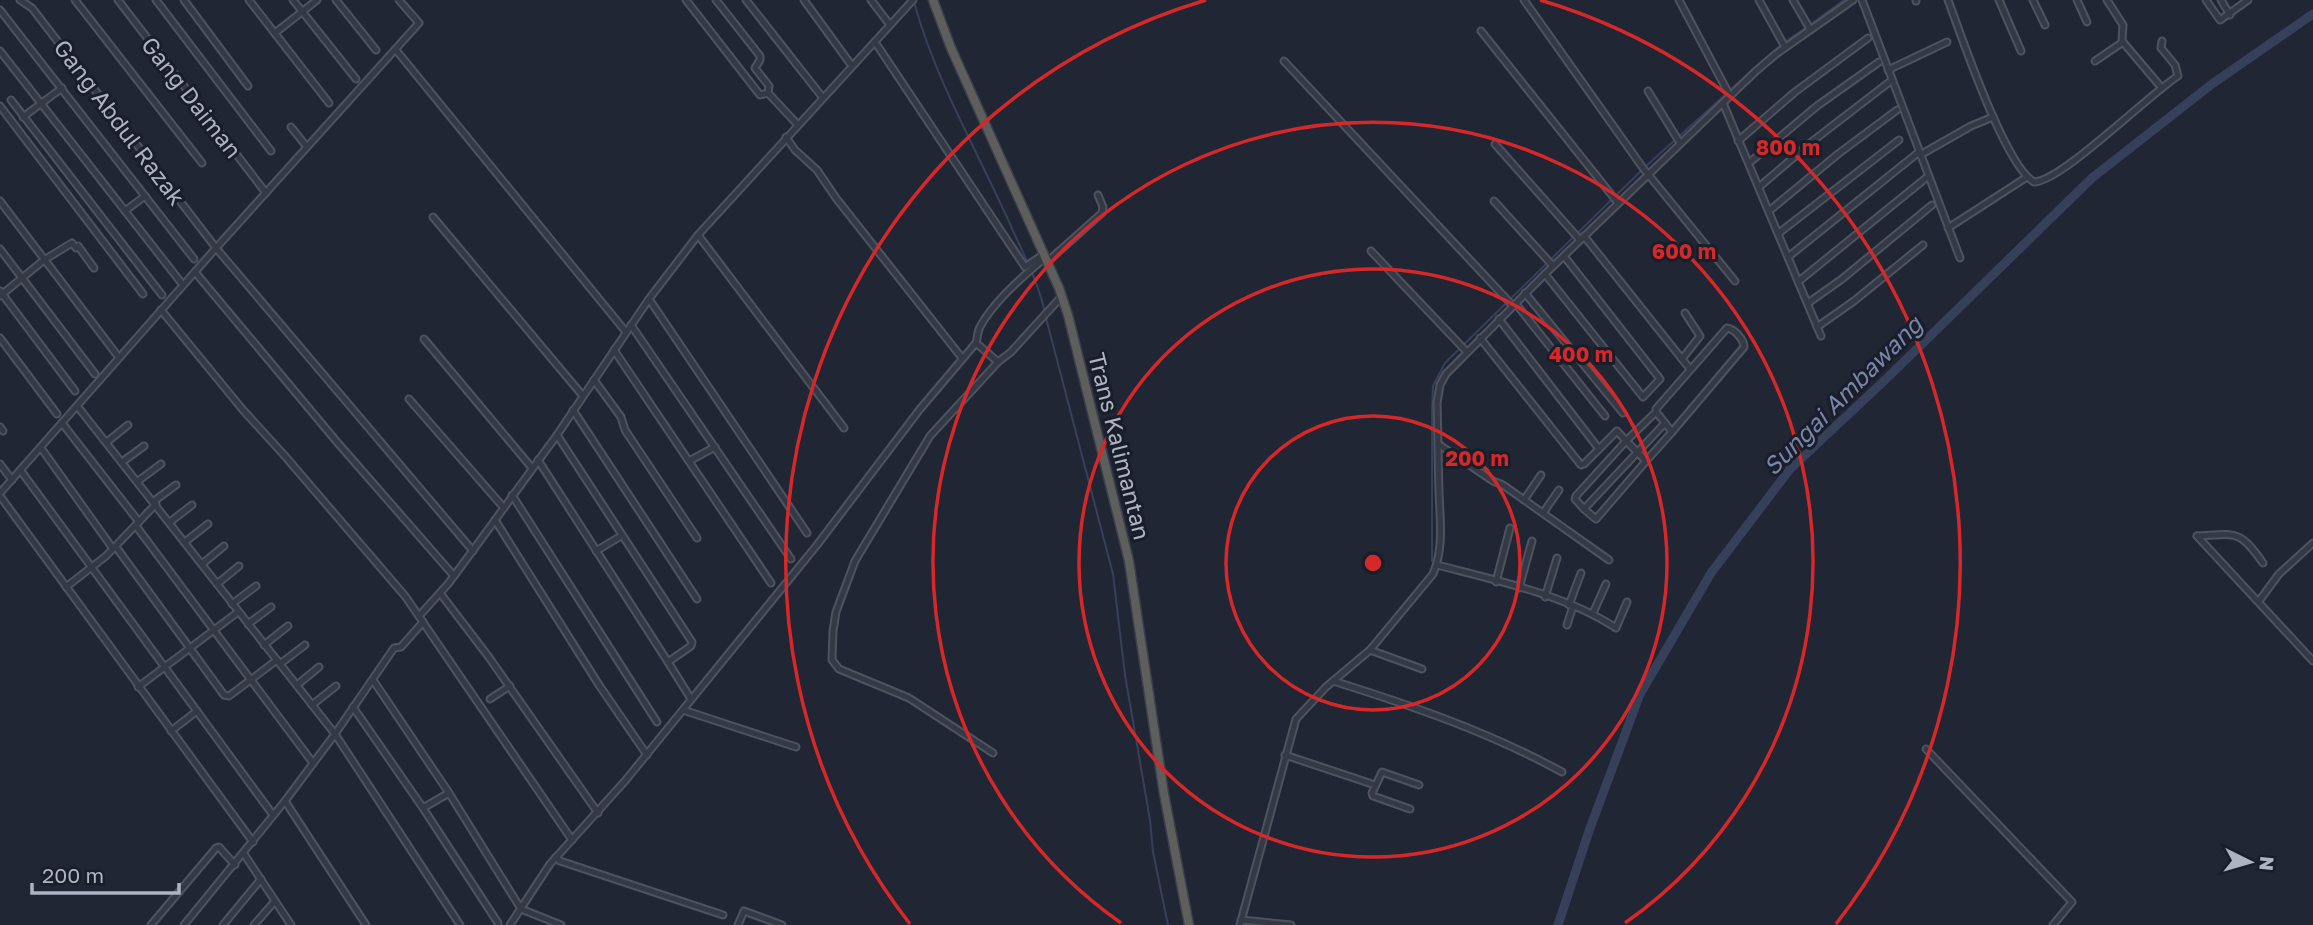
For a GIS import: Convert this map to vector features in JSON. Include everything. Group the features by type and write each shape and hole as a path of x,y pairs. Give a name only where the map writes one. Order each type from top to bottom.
{"highway":[{"name":"Trans Kalimantan","path":"933,0 954,57 1062,296 1129,561 1140,619 1164,794 1189,925"}],"street":[{"name":"Gang Abdul Razak","path":"20,0 32,8 216,248 473,551"},
{"path":"75,0 202,163"},
{"name":"Gang Daiman","path":"118,0 266,193"},
{"path":"156,0 271,151"},
{"path":"184,0 248,86"},
{"path":"249,0 329,103"},
{"path":"293,0 356,79"},
{"path":"275,33 317,0"},
{"path":"336,0 376,50"},
{"path":"253,842 0,494 183,285 419,23 399,0"},
{"path":"686,0 760,95 768,93"},
{"path":"716,0 760,56 755,67 769,86 768,93"},
{"path":"746,0 822,98"},
{"path":"804,0 852,66"},
{"path":"870,0 890,25"},
{"path":"1524,0 1645,171 1735,281"},
{"path":"1679,0 1730,96"},
{"path":"1759,0 1785,47"},
{"path":"1793,0 1810,29"},
{"path":"1291,925 1241,923 1285,755 1296,719 1333,681 1370,650 1420,592 1437,565 1440,541 1437,403 1440,385 1446,374 1463,347 1480,338 1545,274 1550,263 1564,256 1645,171 1680,143 1785,47 1852,0"},
{"path":"1862,0 1960,258"},
{"path":"1948,0 1993,117 2027,177 2034,182 2041,182 2070,165 2179,74 2161,48 2162,41"},
{"path":"1999,0 2021,51"},
{"path":"2033,0 2045,25"},
{"path":"2077,0 2087,22"},
{"path":"2107,0 2123,25 2123,42 2161,88"},
{"path":"2206,0 2219,20 2230,15 2248,0"},
{"path":"2221,0 2230,15"},
{"path":"184,925 285,801 394,648 401,647 473,551 649,299 698,235 910,2"},
{"path":"0,10 194,259"},
{"path":"1481,31 1616,200"},
{"path":"1738,141 1795,92 1868,38"},
{"path":"875,42 1024,266 1029,268"},
{"path":"1888,70 1947,42"},
{"path":"2095,61 2123,42"},
{"path":"396,50 626,332"},
{"path":"0,51 183,285"},
{"path":"1284,61 1513,305 1605,416"},
{"path":"1749,163 1817,106 1878,62"},
{"path":"1759,187 1814,140 1892,80"},
{"path":"23,117 62,88"},
{"path":"1648,91 1680,143"},
{"path":"768,93 797,124"},
{"path":"10,100 162,295"},
{"path":"1723,103 1821,335"},
{"path":"0,106 143,294"},
{"path":"1769,211 1897,110"},
{"path":"1788,257 1920,153 1993,117"},
{"path":"291,127 307,147"},
{"path":"786,136 795,149 817,170 962,358"},
{"path":"1779,233 1899,140"},
{"path":"1495,144 1580,237 1690,369"},
{"path":"1948,228 2027,177"},
{"path":"1799,281 1926,178"},
{"path":"510,925 556,857 647,755 976,343 978,329 987,317 1029,268 1102,213 1103,207 1098,195"},
{"path":"125,211 145,196"},
{"path":"0,201 117,355"},
{"path":"1494,201 1550,263"},
{"path":"1808,303 1842,279 1932,205"},
{"path":"433,217 583,396"},
{"path":"698,235 746,292 844,428"},
{"path":"75,391 1,294 44,260 72,243 76,248 78,246 94,268"},
{"path":"1817,327 1923,245"},
{"path":"0,249 95,374"},
{"path":"1371,251 1463,347"},
{"path":"1545,274 1643,397 1660,379 1564,256"},
{"path":"195,272 337,442 454,576"},
{"path":"1525,293 1623,413"},
{"path":"993,753 909,698 839,669 832,660 831,648 836,612 859,553 930,436 1062,296"},
{"path":"649,299 807,533"},
{"path":"161,310 243,410 380,566 421,619 572,840"},
{"path":"1682,359 1700,336 1685,313"},
{"path":"1499,319 1599,449"},
{"path":"631,325 791,559"},
{"path":"1727,328 1732,329 1744,342 1744,347 1598,518 1594,519 1575,497 1656,412 1658,406 1727,328"},
{"path":"0,338 57,415"},
{"path":"1480,338 1581,465 1617,431 1646,461"},
{"path":"424,339 532,468"},
{"path":"976,343 998,362"},
{"path":"614,350 771,583"},
{"path":"594,380 621,417 625,430 697,538"},
{"path":"409,399 504,508"},
{"path":"78,407 335,734 460,925"},
{"path":"573,410 697,599"},
{"path":"1656,412 1672,432"},
{"path":"1584,509 1665,423"},
{"path":"62,424 138,524 213,632 313,763"},
{"path":"107,442 128,425"},
{"path":"556,435 692,643 668,662"},
{"path":"1438,444 1609,559"},
{"path":"122,462 144,446"},
{"path":"689,461 715,447"},
{"path":"41,448 226,696 305,645"},
{"path":"538,460 691,699"},
{"path":"0,464 12,480"},
{"path":"138,481 161,464"},
{"path":"21,471 273,815"},
{"path":"1524,500 1541,475"},
{"path":"66,587 93,568 138,524 155,503 176,485"},
{"path":"1543,513 1559,490"},
{"path":"512,495 657,722"},
{"path":"170,522 192,505"},
{"path":"495,520 605,694 647,755"},
{"path":"185,542 208,524"},
{"path":"1496,582 1510,528"},
{"path":"596,551 621,536"},
{"path":"2263,563 2248,541 2238,536 2197,536 2313,661"},
{"path":"1519,588 1532,541"},
{"path":"2259,601 2279,574 2313,543"},
{"path":"202,564 224,546"},
{"path":"1545,597 1557,558"},
{"path":"1437,565 1571,605 1593,613 1616,628 1627,602"},
{"path":"217,584 239,566"},
{"path":"1567,625 1581,573"},
{"path":"1593,613 1606,584"},
{"path":"232,604 256,586"},
{"path":"440,593 510,686 597,813"},
{"path":"248,624 271,607"},
{"path":"138,687 238,612"},
{"path":"264,645 288,626"},
{"path":"1370,650 1422,669"},
{"path":"297,685 320,667"},
{"path":"373,680 449,793 523,912 561,925"},
{"path":"1333,681 1458,722 1562,772"},
{"path":"312,705 336,686"},
{"path":"490,699 510,686"},
{"path":"353,707 424,808 498,923"},
{"path":"683,710 796,747"},
{"path":"172,731 197,711"},
{"path":"1926,750 2072,902 2053,925"},
{"path":"1285,755 1375,785"},
{"path":"1410,809 1373,796 1375,785 1382,772 1419,785"},
{"path":"424,808 449,793"},
{"path":"285,801 366,925"},
{"path":"151,925 216,848 219,847 235,864"},
{"path":"244,854 289,924"},
{"path":"556,857 559,861 723,915"},
{"path":"223,925 261,879"},
{"path":"254,925 275,901"},
{"path":"738,925 744,911 782,925"}],"waterway":[{"path":"1811,24 1844,0"},
{"path":"914,2 934,62 1028,262 1045,313"},
{"name":"Sungai Ambawang","path":"1558,925 1589,831 1640,694 1711,573 1790,469 2092,178 2212,84 2313,14"},
{"path":"1785,42 1807,27"},
{"path":"1730,90 1781,45"},
{"path":"1432,561 1433,386 1445,363 1645,167 1726,94"},
{"path":"1046,318 1113,574 1125,675 1153,852 1168,925"}]}
